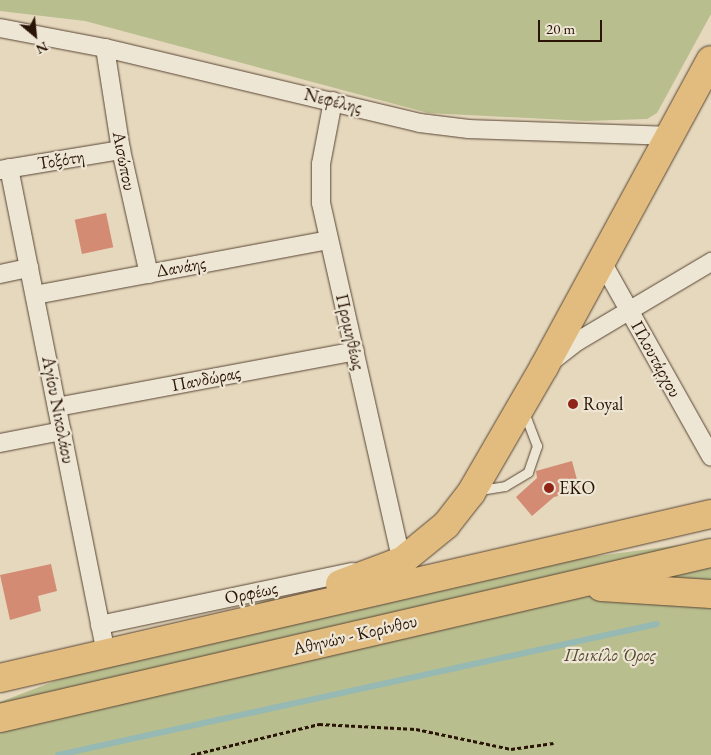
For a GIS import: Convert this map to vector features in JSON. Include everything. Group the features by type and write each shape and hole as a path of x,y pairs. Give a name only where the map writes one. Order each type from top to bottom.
{"main road":[{"path":"230,624 402,561 446,525 470,493 527,397 711,60"},
{"path":"0,678 106,652 711,514"},
{"name":"Αθηνών - Κορίνθου","path":"0,718 711,553"},
{"path":"577,585 711,594"}],"street":[{"name":"Νεφέλης","path":"0,28 105,48 420,122 469,129 671,136"},
{"name":"Αισώπου","path":"105,48 121,150 149,274"},
{"name":"Προμηθέως","path":"333,101 320,164 321,202 328,240 402,561"},
{"name":"Τοξότη","path":"5,169 121,150"},
{"name":"Αγίου Νικολάου","path":"5,169 35,295 106,652"},
{"name":"Δανάης","path":"35,295 328,240"},
{"name":"Πλουτάρχου","path":"602,262 711,456"},
{"path":"544,367 629,310 711,262"},
{"path":"0,274 29,268"},
{"name":"Πανδώρας","path":"57,406 355,351"},
{"path":"0,443 62,431"},
{"name":"Ορφέως","path":"100,625 402,561"}],"lane":[{"path":"470,493 505,486 528,472 537,446 524,413 527,397"}],"path":[{"path":"191,755 319,724 416,729 511,749 554,743"}],"green space":[{"path":"0,0 711,0 711,14 657,113 647,119 586,121 428,113 85,21 0,11"},
{"name":"Ποικίλο Όρος","path":"711,541 711,755 0,755 0,702 270,599"}],"building":[{"path":"106,213 113,247 82,254 75,220"},
{"path":"572,461 580,491 554,497 532,516 516,497 537,478 536,471"},
{"path":"51,564 57,591 38,596 41,611 10,620 0,575"}],"waterway":[{"path":"58,755 657,624"}],"place":[{"name":"Royal","path":"573,404"},
{"name":"EKO","path":"549,488"}]}
